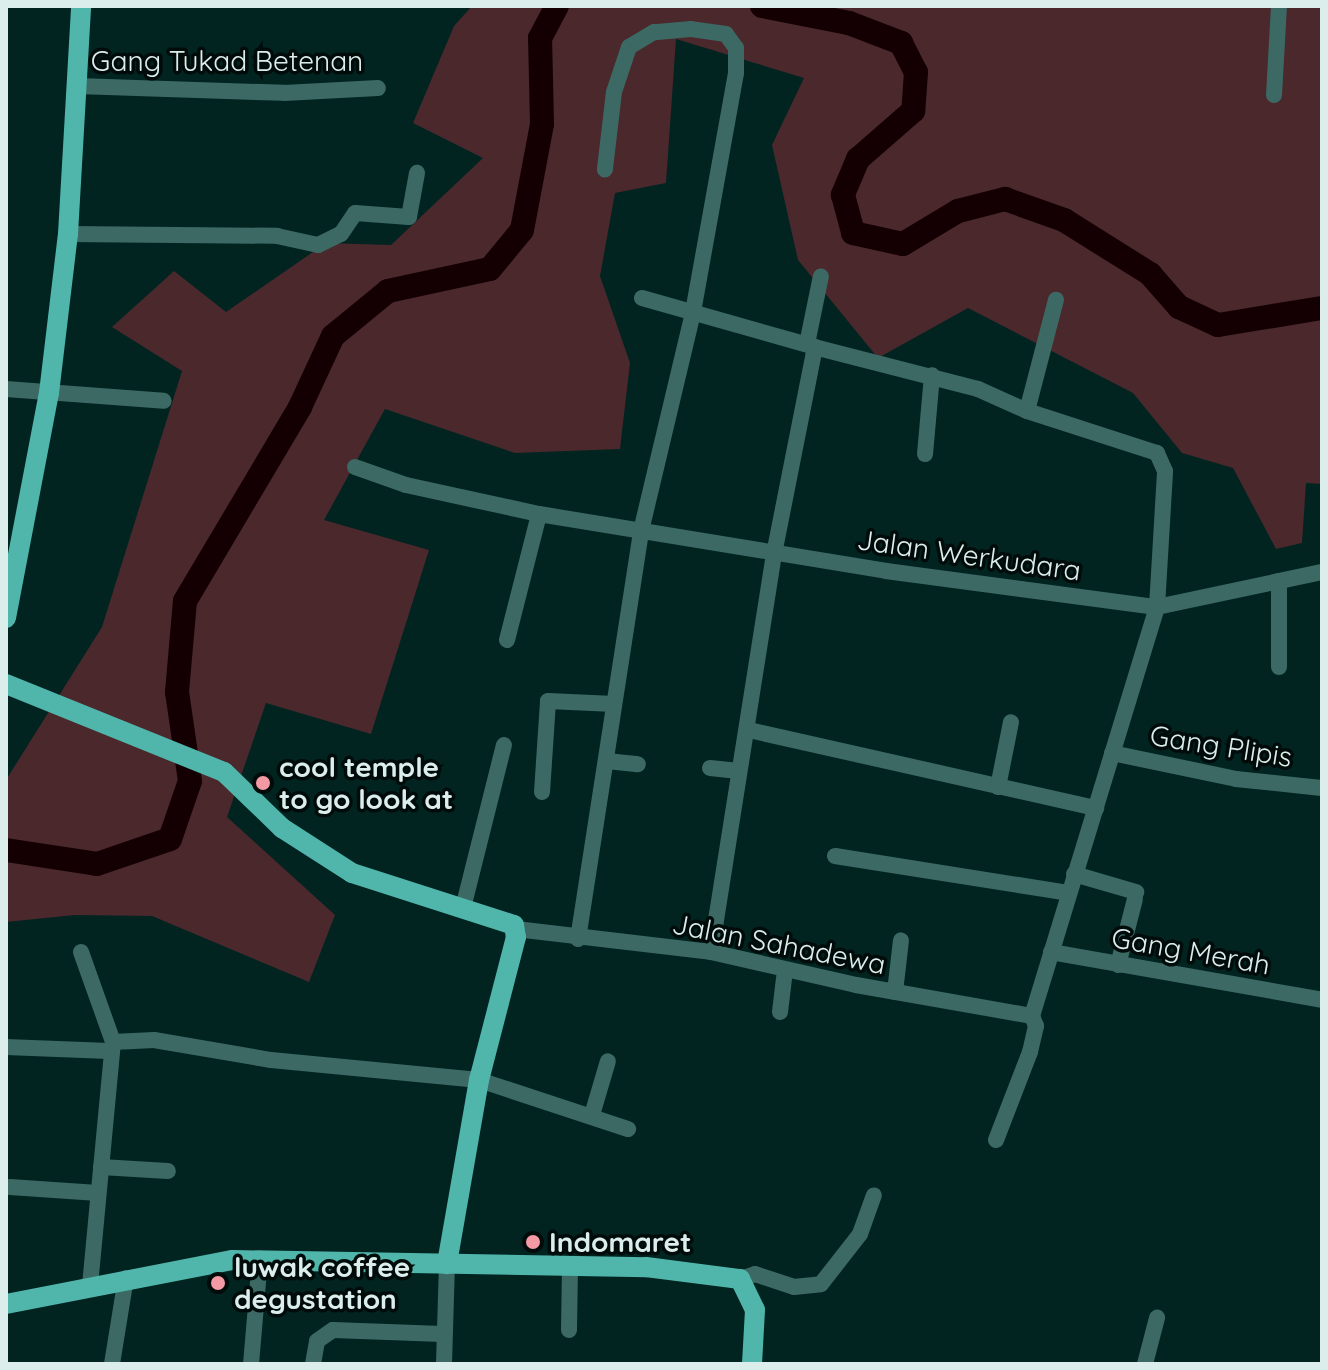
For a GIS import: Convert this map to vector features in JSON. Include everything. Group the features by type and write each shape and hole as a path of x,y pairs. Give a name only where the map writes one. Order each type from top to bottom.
{"main road":[{"path":"6,618 49,393 68,234 81,6"},
{"path":"6,684 207,763 239,783 282,828 335,865 510,922 516,929 479,1080 447,1264"},
{"path":"6,1304 126,1278 260,1258 646,1267 740,1279 755,1310 752,1364"}],"street":[{"path":"1274,95 1279,6"},
{"path":"578,939 641,531 693,312 736,73 736,48 726,34 691,29 654,32 629,47 614,92 605,169"},
{"name":"Gang Tukad Betenan","path":"77,86 284,93 378,88"},
{"path":"68,234 277,236 318,245 341,234 355,213 409,217 417,173"},
{"path":"711,952 821,276"},
{"path":"642,298 811,346 932,375 1027,411 1157,453 1165,471 1157,607 1032,1016 1033,1039 996,1140"},
{"path":"1027,411 1056,300"},
{"path":"925,454 932,375"},
{"path":"6,389 164,401"},
{"name":"Jalan Werkudara","path":"355,467 406,485 539,514 774,554 1157,607 1322,572"},
{"path":"507,640 539,514"},
{"path":"1279,581 1279,667"},
{"path":"542,792 548,701 614,704"},
{"path":"998,787 1011,722"},
{"path":"749,730 870,753 998,787 1096,808"},
{"path":"463,908 504,745"},
{"name":"Gang Plipis","path":"1112,753 1236,779 1322,788"},
{"path":"607,761 638,764"},
{"path":"710,768 739,771"},
{"path":"835,856 1068,893"},
{"path":"1074,874 1135,895 1118,965"},
{"name":"Jalan Sahadewa","path":"516,929 578,939 711,952 895,992 1032,1016"},
{"path":"895,992 901,940"},
{"path":"81,952 111,1046 90,1285"},
{"name":"Gang Merah","path":"1051,952 1322,1000"},
{"path":"780,1012 785,970"},
{"path":"6,1047 111,1046 154,1040 271,1060 479,1080 628,1129"},
{"path":"592,1115 608,1061"},
{"path":"101,1167 168,1171"},
{"path":"10,1187 98,1193"},
{"path":"740,1279 755,1274 794,1287 821,1284 860,1234 874,1195"},
{"path":"251,1364 260,1258"},
{"path":"444,1364 442,1334 447,1264"},
{"path":"569,1330 570,1266"},
{"path":"112,1364 126,1278"},
{"path":"1145,1364 1157,1318"},
{"path":"313,1364 317,1341 333,1330 442,1334"}],"shaded area":[{"path":"472,6 1322,6 1322,484 1306,483 1302,543 1276,549 1233,468 1182,453 1133,393 968,308 878,358 798,260 772,145 804,78 676,39 666,183 615,193 600,276 630,363 620,449 515,453 385,409 324,520 429,550 371,734 266,703 227,817 335,915 309,982 152,916 75,915 6,922 6,780 102,627 182,371 112,327 174,271 226,312 326,243 391,245 483,158 413,123 454,26"}],"waterway":[{"path":"6,850 97,864 170,839 190,781 177,692 185,601 300,407 333,336 388,291 490,269 522,230 542,124 540,38 557,6"},
{"path":"762,6 849,23 901,43 916,72 913,111 858,159 843,195 853,233 903,244 958,211 1005,199 1064,220 1150,274 1179,307 1218,325 1322,308"}],"place":[{"name":"cool temple to go look at","path":"263,783"},
{"name":"Indomaret","path":"533,1242"},
{"name":"luwak coffee degustation","path":"218,1283"}]}
